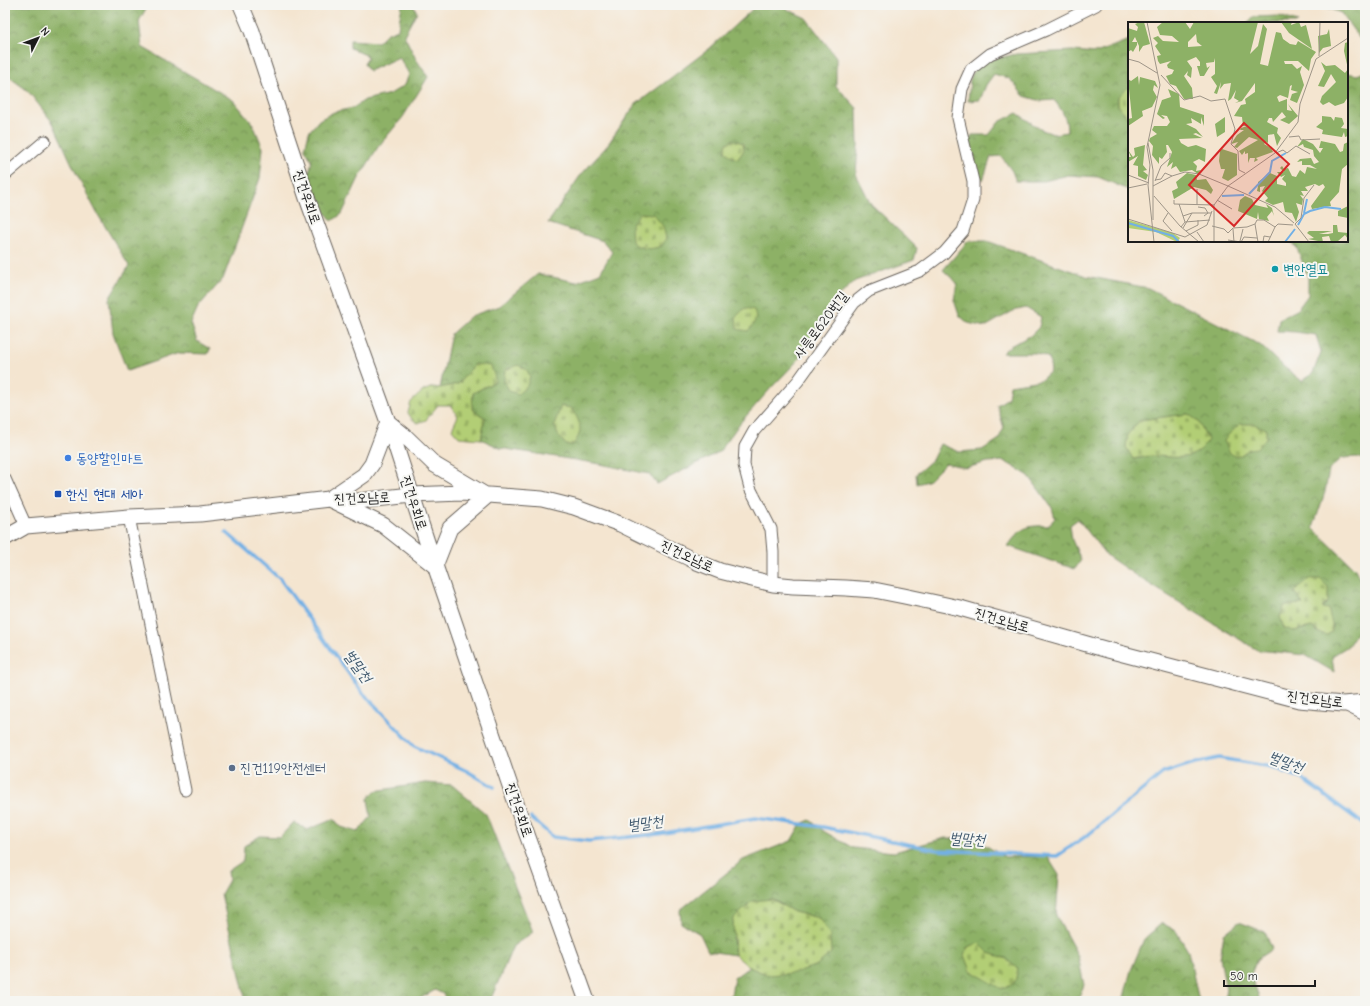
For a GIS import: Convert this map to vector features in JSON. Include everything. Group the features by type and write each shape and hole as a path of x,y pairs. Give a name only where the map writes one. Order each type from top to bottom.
{"main road":[{"name":"진건우회로","path":"241,5 252,31 307,198 388,422 435,566 520,815 587,1001"},
{"path":"388,422 435,465 487,496 450,528 435,566 383,525 329,499 364,474 372,464 388,422"},
{"name":"진건오남로","path":"5,538 26,526 129,517 200,514 329,499 358,501 412,495 462,493 542,499 574,507 620,524 697,562 720,571 773,584 874,590 912,597 960,608 1108,650 1298,700 1343,704 1365,702"}],"street":[{"name":"사릉로620번길","path":"773,584 771,529 750,488 744,465 745,447 754,431 798,380 854,303 869,291 920,271 944,253 962,231 973,200 973,181 958,118 962,89 971,69 990,54 1046,30 1096,5"},
{"path":"5,175 45,141"},
{"path":"5,479 26,526"},
{"path":"129,517 185,790"},
{"path":"1343,704 1365,715"}],"green space":[{"path":"5,5 148,5 139,21 142,47 233,100 253,124 263,148 260,178 223,279 198,307 191,323 197,341 210,349 208,354 179,353 127,371 113,333 109,299 129,266 97,213 76,173 53,123 28,91 5,74"},
{"path":"402,5 413,5 417,12 404,35 416,59 428,77 403,117 378,147 359,178 342,214 332,221 322,208 309,172 312,161 305,149 309,132 319,120 334,112 353,108 365,100 390,94 405,85 409,74 399,57 369,71 364,64 368,56 350,48 350,40 378,42 386,34 398,29"},
{"path":"757,5 778,5 806,18 836,57 836,86 857,108 858,146 856,174 871,204 917,248 914,260 855,281 836,299 802,356 740,423 719,452 657,484 649,474 600,464 500,448 481,439 485,418 472,409 473,393 496,381 475,364 458,384 440,388 451,334 471,316 499,306 538,274 576,282 600,273 612,252 603,241 548,223 580,176 606,147 635,105 709,49"},
{"path":"1365,5 1365,46 1341,13 1323,6"},
{"path":"1280,16 1297,22 1248,22 1254,17"},
{"path":"1128,40 1128,87 1118,97 1118,105 1128,119 1128,190 1098,177 1068,175 1044,181 1016,181 1012,171 1001,156 991,157 983,180 972,170 966,147 972,135 989,135 999,122 1017,113 1040,129 1053,134 1067,132 1064,114 1054,100 1041,101 1024,96 1010,79 994,74 986,85 980,100 968,101 970,80 974,69 987,60 1017,54 1073,51 1096,53"},
{"path":"1365,72 1365,460 1357,457 1342,458 1329,470 1325,492 1313,528 1355,569 1365,590 1365,607 1358,630 1348,646 1332,656 1334,672 1305,655 1257,650 1138,577 1106,555 1078,519 1070,525 1072,540 1081,560 1075,569 1008,546 1020,531 1034,526 1048,526 1055,518 1052,508 1029,476 1004,461 988,462 966,468 946,463 928,481 917,484 916,474 932,460 940,444 959,452 982,450 998,440 1004,428 997,405 1008,398 1010,385 1041,380 1051,371 1049,358 1036,353 1002,353 1010,346 1030,336 1039,327 1041,317 1026,308 1013,311 985,327 968,323 959,315 954,300 957,283 943,270 968,241 987,241 1086,276 1148,288 1260,345 1279,363 1302,381 1313,373 1321,352 1316,335 1277,331 1279,319 1297,310 1308,295 1308,277 1297,248 1291,242 1348,242 1348,73 1357,75","holes":["1188,414 1189,456 1150,456 1134,459 1126,447 1140,420","1300,587 1321,608 1319,633 1312,627 1294,631 1285,606 1303,604 1294,592"]},
{"path":"1128,87 1128,119 1118,105 1118,97"},
{"path":"733,140 743,143 744,150 738,159 732,157 725,151 727,143"},
{"path":"640,213 653,214 663,226 666,238 662,246 646,248 639,247 632,242 631,225"},
{"path":"745,308 754,310 756,316 754,324 748,331 737,329 736,317"},
{"path":"475,364 491,366 496,381 473,393 472,409 485,418 481,439 459,437 452,429 458,416 450,405 438,405 426,420 418,423 412,419 408,413 411,402 423,391 433,387 440,388 458,384"},
{"path":"518,365 527,370 530,376 527,386 518,394 509,391 504,380 505,370"},
{"path":"561,406 571,408 579,422 579,435 573,445 566,445 558,435 554,425"},
{"path":"1188,414 1198,421 1208,440 1203,448 1197,453 1183,457 1150,456 1133,459 1126,447 1128,434 1140,420"},
{"path":"1240,424 1254,424 1266,429 1266,438 1257,448 1249,449 1241,455 1234,456 1230,453 1224,441"},
{"path":"1309,579 1320,579 1328,587 1328,602 1322,608 1328,609 1332,623 1332,632 1327,635 1319,633 1312,627 1294,631 1284,628 1280,617 1285,605 1303,604 1294,592"},
{"path":"425,783 452,785 486,814 533,932 513,946 490,1001 447,1001 443,994 435,990 416,1001 246,1001 221,894 229,880 228,871 243,861 244,846 260,836 280,837 294,822 307,830 334,819 341,827 358,832 371,817 368,799 375,791"},
{"path":"810,820 825,832 853,848 894,852 945,838 978,841 1005,857 1047,856 1059,875 1056,916 1078,956 1084,985 1077,1001 892,1001 887,998 878,1001 730,1001 734,978 749,967 769,975 819,918 794,912 772,899 733,938 735,955 708,951 700,934 681,923 680,910 743,860 791,841 801,824","holes":["979,943 989,953 985,978 971,971"]},
{"path":"772,899 794,912 819,918 830,936 831,953 817,965 794,973 768,975 749,967 735,955 733,920 752,901"},
{"path":"1239,922 1265,932 1272,949 1257,959 1251,974 1259,998 1262,1001 1224,1001 1226,989 1220,958 1224,934"},
{"path":"1162,923 1176,931 1188,951 1199,1001 1123,1001 1131,970 1144,939"},
{"path":"979,943 989,953 1005,958 1018,969 1015,982 1002,989 971,971 965,955 968,947"}],"waterway":[{"name":"벌말천","path":"226,532 280,579 362,692 414,746 467,771 494,787"},
{"name":"벌말천","path":"531,818 553,837 589,841 658,834 755,818 823,827 937,850 1057,856 1089,834 1163,773 1191,764 1219,758 1272,767 1302,779 1365,825"}],"place":[{"name":"변안열묘","path":"1275,269"},
{"name":"동양할인마트","path":"68,458"},
{"name":"한신 현대 세아","path":"58,494"},
{"name":"진건119안전센터","path":"232,768"}]}
